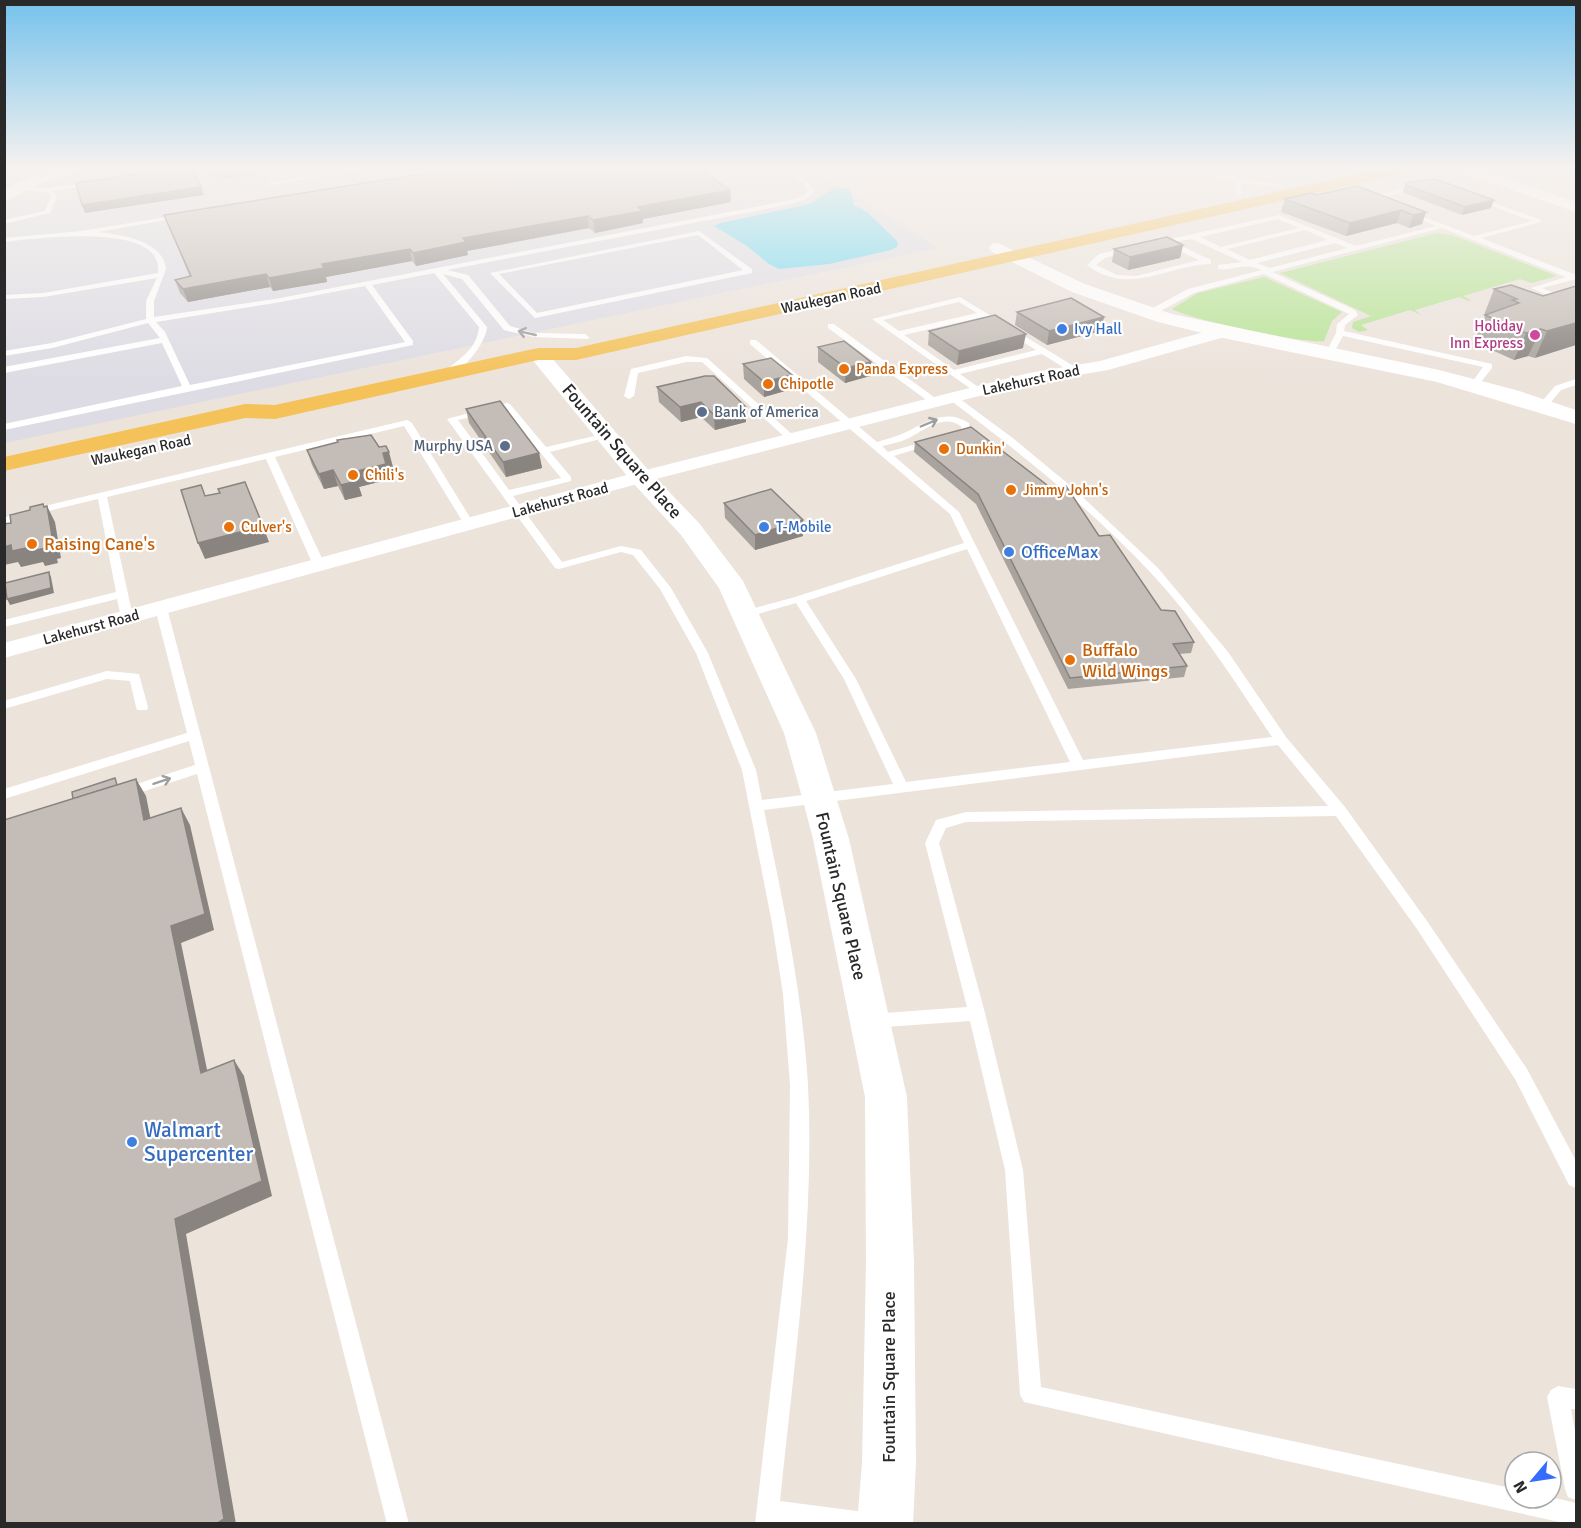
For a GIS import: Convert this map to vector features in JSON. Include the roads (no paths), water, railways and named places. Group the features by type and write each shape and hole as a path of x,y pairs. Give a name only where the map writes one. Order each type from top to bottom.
{"main road":[{"name":"Waukegan Road","path":"538,354 576,354 1052,239"},
{"name":"Waukegan Road","path":"4,464 245,411 275,412 538,354 562,343 585,337 1066,239"},
{"name":"Waukegan Road","path":"4,481 250,426 275,412"}],"street":[{"name":"Lakehurst Road","path":"1006,252 1095,293 1152,312 1222,332 1417,370 1544,405 1576,417"},
{"name":"Lakehurst Road","path":"4,651 469,524 513,503 641,477 978,391 1102,366 1222,332"},
{"name":"Fountain Square Place","path":"538,354 641,477 690,529 733,587 800,733 819,797 831,839 886,1097 890,1263 889,1463 885,1524"}],"lane":[{"path":"117,239 138,243 154,251 162,262 162,275 149,304 150,320 165,340 187,388"},
{"path":"4,354 93,336 150,320 275,301 604,239"},
{"path":"626,239 634,246"},
{"path":"667,239 494,273 535,316 749,271 707,239"},
{"path":"1146,245 1176,239"},
{"path":"1198,239 1352,312 1354,315 1341,324 1340,333 1330,352"},
{"path":"1220,249 1260,239"},
{"path":"1152,312 1191,291 1393,239"},
{"path":"1476,239 1576,278"},
{"path":"1221,267 1336,240 1356,249"},
{"path":"1164,241 1244,277"},
{"path":"1137,247 1102,256 1091,266 1116,277 1136,278 1205,261"},
{"path":"436,270 465,277 507,328 534,335 585,337"},
{"path":"436,270 483,327 484,337 476,349 445,375"},
{"path":"4,297 43,295 162,275"},
{"path":"1576,278 1534,288 1576,305"},
{"path":"4,427 410,343 367,284"},
{"path":"978,391 876,319 960,299 1074,370"},
{"path":"897,334 983,314"},
{"path":"831,326 1011,441 1154,570 1224,655 1254,703 1281,740 1340,811 1422,925 1521,1074 1576,1179"},
{"path":"1340,333 1489,366 1474,385"},
{"path":"4,370 165,340"},
{"path":"753,342 954,512 1078,764"},
{"path":"954,373 1042,351"},
{"path":"629,396 634,371 686,359 704,360 792,439"},
{"path":"1544,405 1558,388 1576,382"},
{"path":"1558,388 1576,395"},
{"path":"513,503 567,478 507,406 452,419 513,503 559,566 621,549 637,552 665,588 702,653 749,770 789,982 799,1085 798,1239 766,1517 872,1524"},
{"path":"876,445 897,440 929,421 947,417 959,420 966,425 966,430 957,436 887,455"},
{"path":"4,524 15,516 407,423 469,524"},
{"path":"544,450 605,435"},
{"path":"269,456 319,565"},
{"path":"102,496 127,617"},
{"path":"744,614 799,599 970,544"},
{"path":"4,624 122,594"},
{"path":"799,599 850,679 901,787"},
{"path":"161,608 398,1524"},
{"path":"4,705 107,675 135,677 142,707"},
{"path":"4,794 194,735"},
{"path":"757,806 1281,740"},
{"path":"121,794 202,768"},
{"path":"1340,811 966,818 941,824 932,843 977,1012 1014,1170 1031,1395 1576,1514"},
{"path":"869,1021 977,1012"},
{"path":"1576,1399 1558,1397 1576,1489"}],"water":[{"path":"736,239 895,239 898,246 891,250 829,264 779,269"}],"place":[{"name":"Ivy Hall","path":"1062,329"},
{"name":"Holiday Inn Express","path":"1535,335"},
{"name":"Panda Express","path":"844,369"},
{"name":"Chipotle","path":"768,384"},
{"name":"Bank of America","path":"702,412"},
{"name":"Murphy USA","path":"505,446"},
{"name":"Dunkin'","path":"944,449"},
{"name":"Chili's","path":"353,475"},
{"name":"Jimmy John's","path":"1011,490"},
{"name":"Culver's","path":"229,527"},
{"name":"T-Mobile","path":"764,527"},
{"name":"Raising Cane's","path":"32,544"},
{"name":"OfficeMax","path":"1009,552"},
{"name":"Buffalo Wild Wings","path":"1070,660"},
{"name":"Walmart Supercenter","path":"132,1142"}]}
